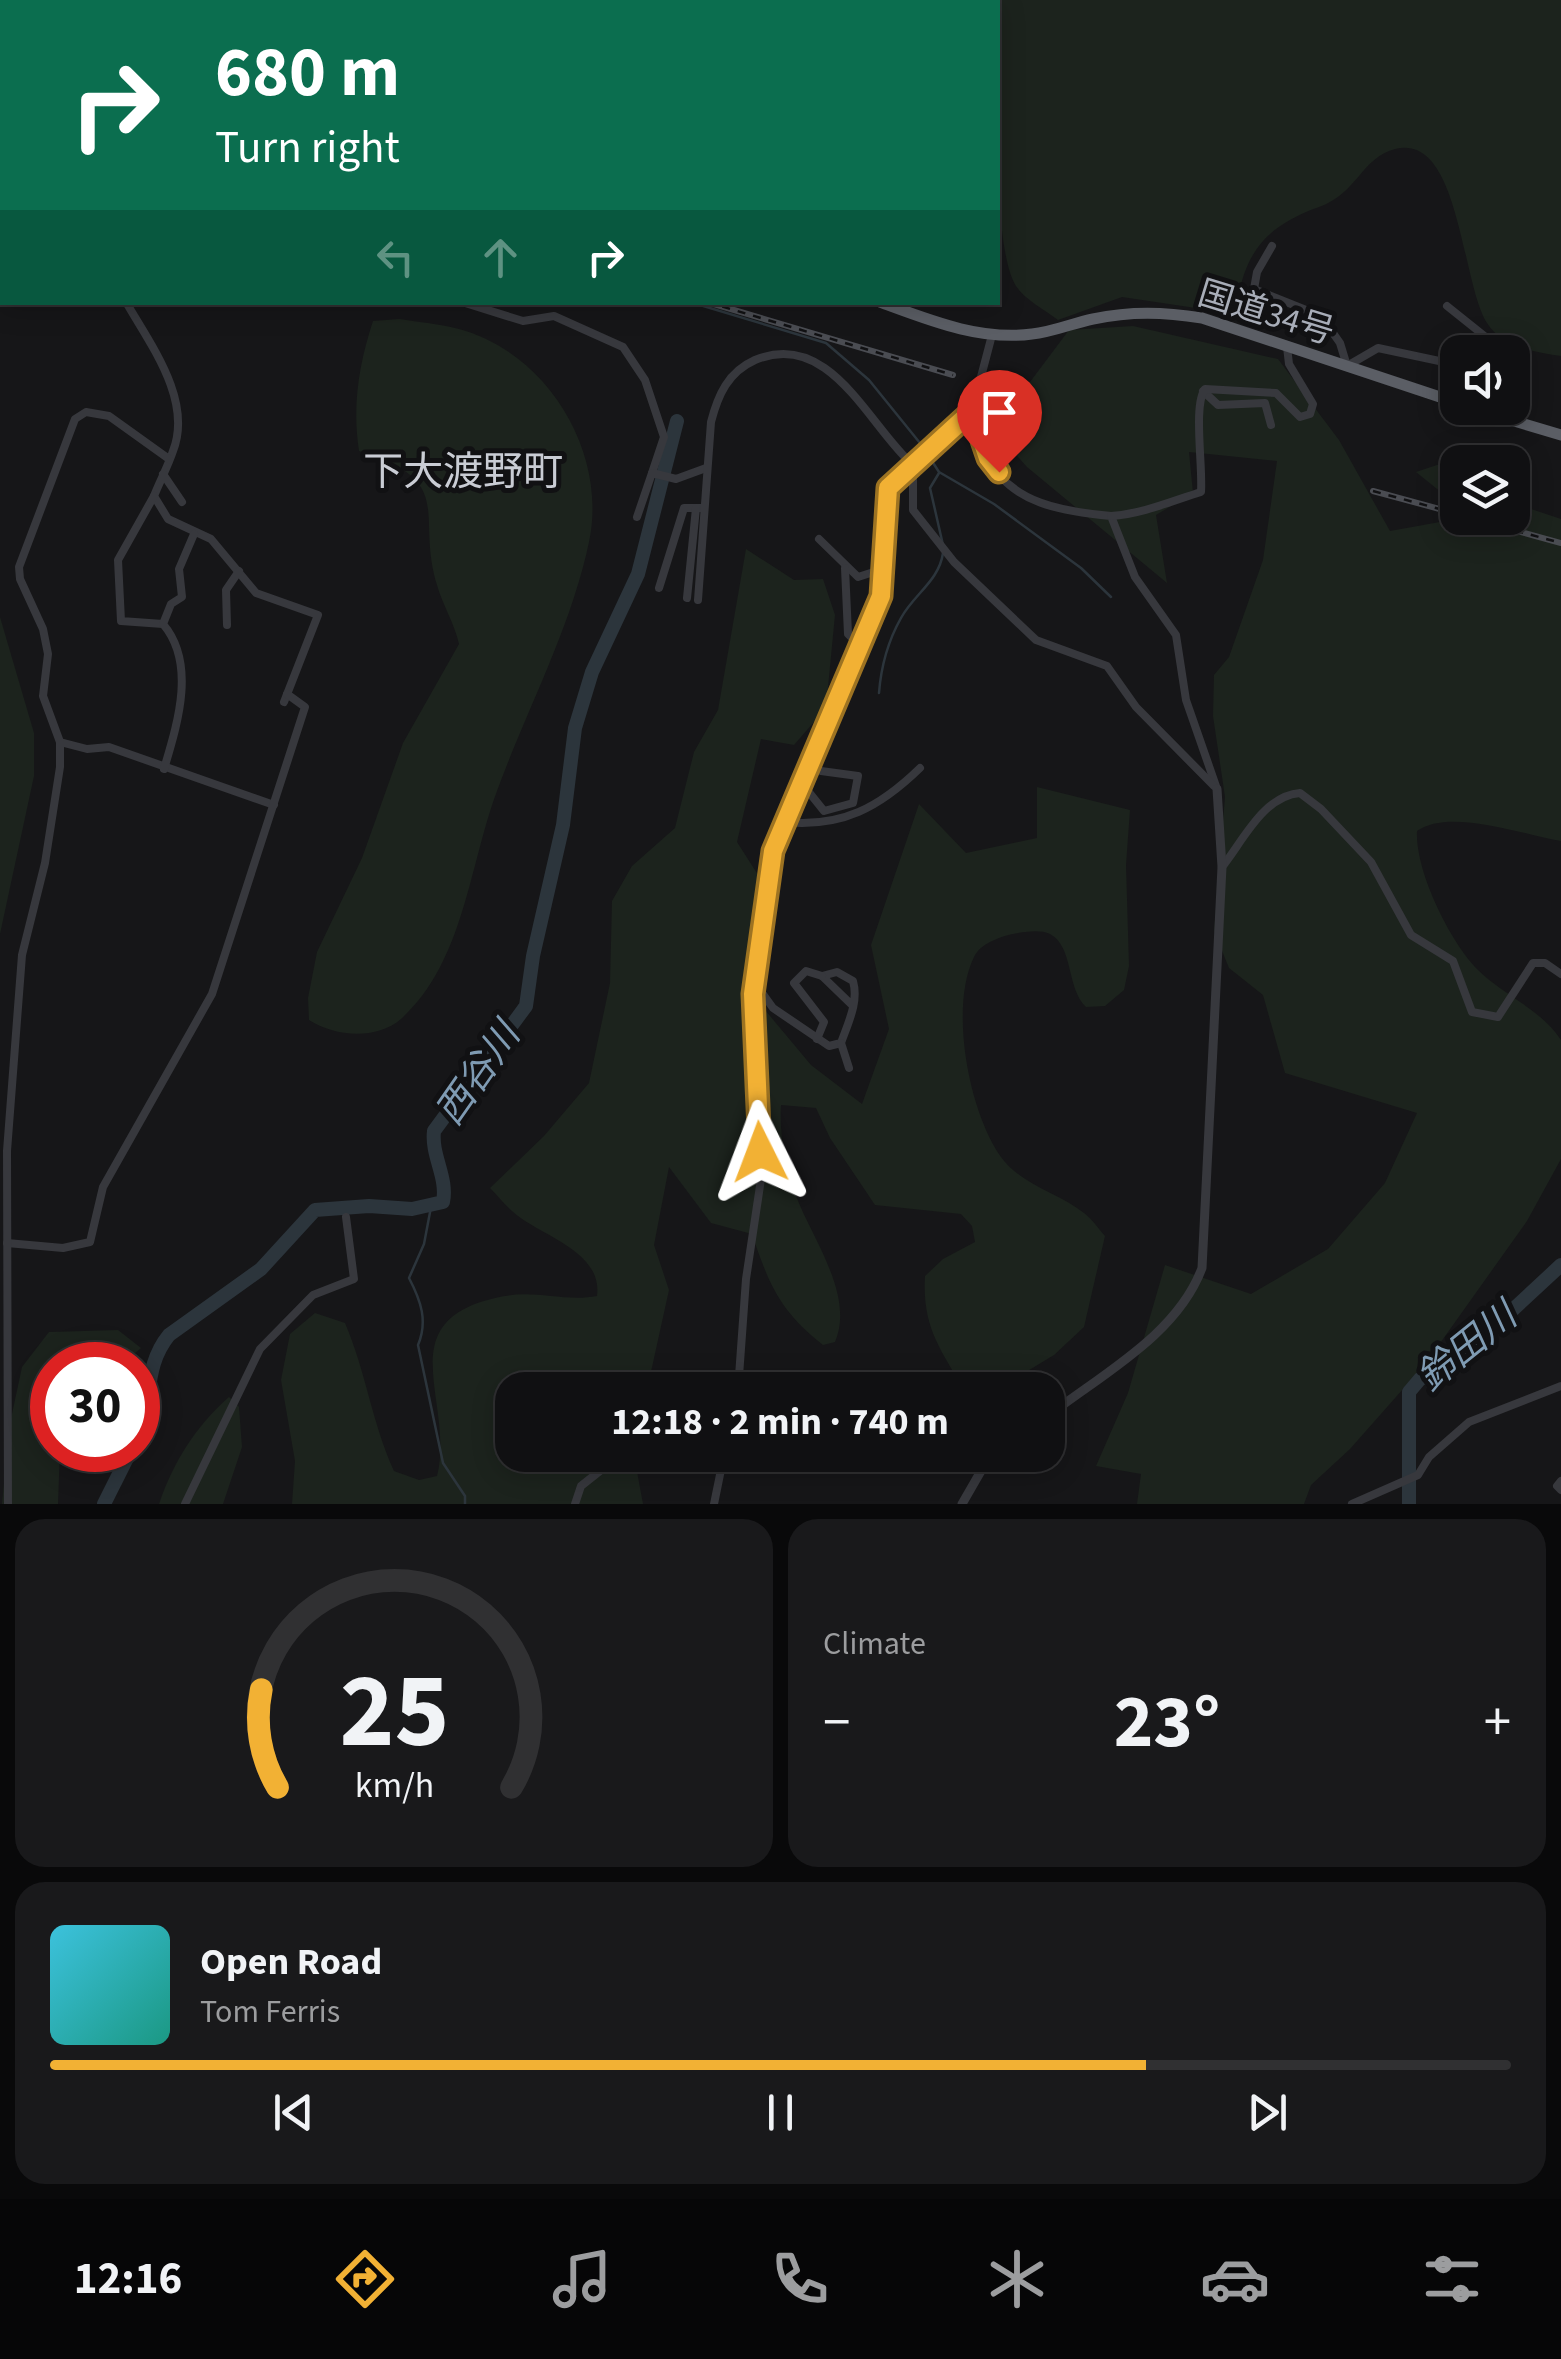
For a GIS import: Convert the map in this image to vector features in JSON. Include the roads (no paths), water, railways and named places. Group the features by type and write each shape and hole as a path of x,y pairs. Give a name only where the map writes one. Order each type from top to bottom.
{"highway":[{"name":"国道34号","path":"915,309 992,335 1034,334 1107,316 1158,311 1202,318 1440,397"},
{"path":"1526,425 1561,436"}],"street":[{"path":"1272,246 1257,272 1254,289 1321,316 1340,344 1347,366 1378,348 1440,361"},
{"path":"128,305 172,386 174,449 117,567 121,621 163,624 176,640 184,702 164,770"},
{"path":"472,305 523,320 554,316 622,347 645,380 664,437 637,517"},
{"path":"1447,306 1483,335"},
{"path":"739,1372 746,1279 761,1179 754,983 773,851 881,596 888,488 972,411 992,335"},
{"path":"1203,391 1263,390 1276,393 1300,416 1310,414 1313,404 1297,371 1289,364 1288,346"},
{"path":"687,598 718,396 730,377 746,364 786,354 825,366 913,465 913,510 954,562 1036,640 1107,666 1136,708 1217,789"},
{"path":"972,411 988,458 1011,486 1065,512 1140,514 1180,495 1201,492 1203,442 1196,416 1203,391"},
{"path":"1203,391 1218,404 1265,404 1271,425"},
{"path":"8,1504 7,1152 22,955 56,810 60,742 43,696 48,654 44,630 20,579 19,566 75,419 86,412 109,416 169,459"},
{"path":"654,473 676,479 706,468"},
{"path":"163,474 182,502"},
{"path":"7,1243 63,1248 90,1242 103,1187 212,994 305,707 286,698 318,615 256,593 211,539 168,519 154,496"},
{"path":"658,588 684,508 699,508"},
{"path":"698,600 699,508"},
{"path":"1065,1403 1168,1323 1189,1300 1202,1268 1222,868 1217,789 1186,700 1176,635 1136,576 1110,516"},
{"path":"163,624 171,604 182,597 179,569 194,534"},
{"path":"819,539 845,568 866,578 883,569"},
{"path":"845,568 848,634 859,646"},
{"path":"227,625 226,590 238,571"},
{"path":"60,742 87,749 109,747 164,770 274,805"},
{"path":"784,822 846,820 890,797 920,768"},
{"path":"798,790 808,791 824,810 853,802 858,776 821,771"},
{"path":"1222,868 1265,808 1277,798 1300,793 1310,798 1371,862 1411,935 1453,961 1472,1012 1498,1016 1534,963 1545,962 1561,974"},
{"path":"817,1039 824,1022 794,983 806,971 822,976 856,1000"},
{"path":"822,976 837,972 854,981 856,1000 841,1043 849,1068"},
{"path":"754,983 773,1008 817,1039 829,1046 841,1043"},
{"path":"185,1504 260,1349 314,1295 354,1279 346,1217"},
{"path":"1352,1504 1418,1475 1429,1457 1469,1422 1561,1386"},
{"path":"575,1504 581,1486 599,1472"},
{"path":"714,1504 721,1472"},
{"path":"962,1504 980,1472"},
{"path":"1561,1481 1557,1486 1561,1490"}],"waterway":[{"path":"700,305 826,343 869,380 924,448"},
{"name":"西谷川","path":"160,1349 169,1335 261,1269 315,1210 369,1206 412,1209 443,1202 434,1131 526,1006 533,956 563,825 575,728 592,672 638,574 677,421"},
{"path":"928,455 939,472 994,504 1081,568 1111,597"},
{"path":"939,473 930,488 943,545"},
{"path":"879,693 896,627 937,572 943,553"},
{"path":"431,1207 424,1244 409,1278 422,1311 418,1345 443,1463 465,1496 465,1504"},
{"name":"鈴田川","path":"1409,1504 1409,1392 1420,1379 1451,1367 1561,1265"},
{"name":"西谷川","path":"104,1504 120,1472"}],"railway":[{"path":"717,305 953,375"},
{"path":"1373,491 1440,509"},
{"path":"1530,535 1561,543"}],"district":[{"name":"下大渡野町","path":"463,472"}]}
